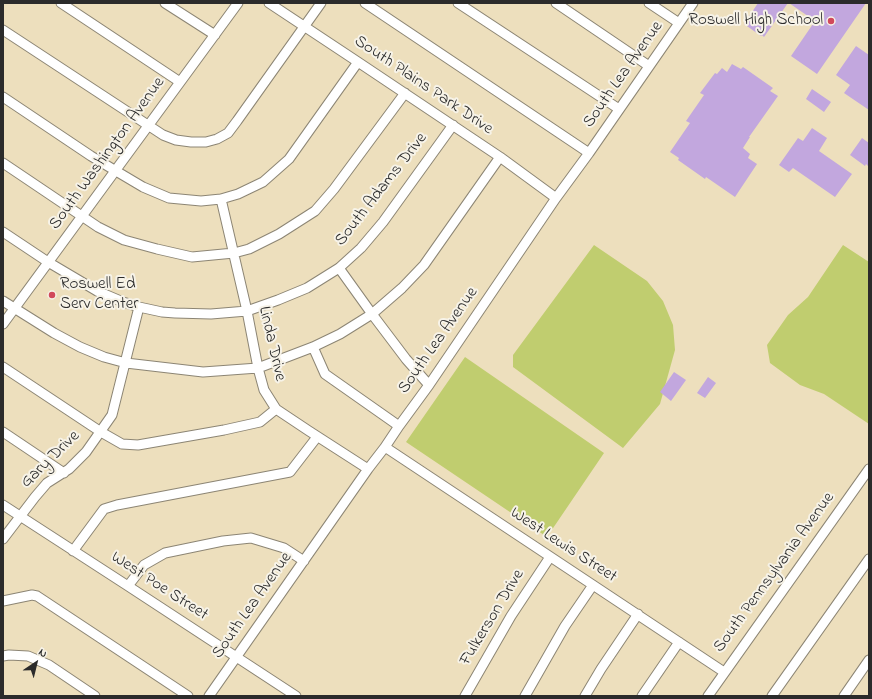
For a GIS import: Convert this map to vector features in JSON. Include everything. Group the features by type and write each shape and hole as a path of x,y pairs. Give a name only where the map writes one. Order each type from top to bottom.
{"street":[{"path":"61,3 180,82"},
{"path":"165,3 215,35"},
{"name":"South Washington Avenue","path":"3,324 238,3"},
{"name":"South Plains Park Drive","path":"269,3 500,157 556,198"},
{"path":"3,30 163,135 176,140 206,142 217,139 228,133 321,3"},
{"path":"365,3 589,153"},
{"path":"458,3 619,110"},
{"path":"556,3 650,66"},
{"path":"649,3 679,23"},
{"name":"South Lea Avenue","path":"209,696 368,469 429,385 556,198 693,3"},
{"path":"3,97 91,156 143,187 169,198 201,201 221,199 238,194 263,182 289,159 358,62"},
{"path":"3,163 98,227 124,240 192,257 234,253 249,248 279,234 315,211 334,189 405,93"},
{"name":"South Adams Drive","path":"3,232 48,262 97,291 123,302 162,312 174,313 211,314 247,311 307,288 339,268 361,248 383,222 453,126"},
{"path":"3,301 54,333 80,347 126,363 203,372 258,368 313,347 340,334 372,314 402,288 424,265 500,157"},
{"name":"Linda Drive","path":"221,199 264,390 276,409 368,469"},
{"path":"339,268 406,359 429,385"},
{"name":"Gary Drive","path":"3,539 47,483 70,469 86,452 112,415 139,307"},
{"path":"313,347 325,374 399,426"},
{"path":"3,367 101,432 122,444 138,445 260,422 276,409"},
{"path":"3,432 64,473"},
{"path":"73,551 104,509 117,505 290,472 317,437"},
{"name":"West Lewis Street","path":"385,447 724,672"},
{"name":"South Pennsylvania Avenue","path":"708,696 869,470"},
{"name":"West Poe Street","path":"3,505 237,657 286,693 296,696"},
{"path":"128,586 144,565 165,552 222,541 251,538 284,548 304,561"},
{"name":"Fulkerson Drive","path":"466,696 511,616 550,557"},
{"path":"772,696 869,559"},
{"path":"525,696 565,626 593,585"},
{"path":"3,601 32,595 37,596 188,696"},
{"path":"585,696 600,669 638,614"},
{"path":"642,696 679,642"},
{"path":"3,656 28,656 48,665 95,696"},
{"path":"844,696 869,660"}],"green space":[{"path":"594,245 647,281 663,301 673,325 675,350 660,404 623,448 513,367 513,355"},
{"path":"843,245 869,262 869,424 824,394 800,385 770,363 767,345 788,315 808,297"},
{"path":"465,357 604,453 547,537 406,442"}],"building":[{"name":"Roswell High School","path":"758,3 788,3 764,37 744,24"},
{"name":"Roswell High School","path":"789,3 866,3 817,74 791,56 815,21"},
{"name":"Roswell High School","path":"856,46 869,55 869,110 844,93 850,85 836,75"},
{"path":"732,64 741,69 743,67 773,88 770,91 778,96 743,148 750,154 748,158 757,164 735,197 706,177 705,179 678,160 679,158 670,152 690,123 686,121 704,95 700,93 715,73 717,74 722,68 727,72"},
{"path":"812,89 831,102 824,112 806,99"},
{"path":"812,128 827,138 819,151 852,174 835,197 793,168 789,172 779,165 798,138 803,141"},
{"path":"862,138 869,143 869,167 866,164 865,166 850,155"},
{"path":"674,372 686,380 671,401 660,392"},
{"path":"708,377 716,383 705,398 697,393"}],"place":[{"name":"Roswell High School","path":"831,21"},
{"name":"Roswell Ed Serv Center","path":"52,295"}]}
